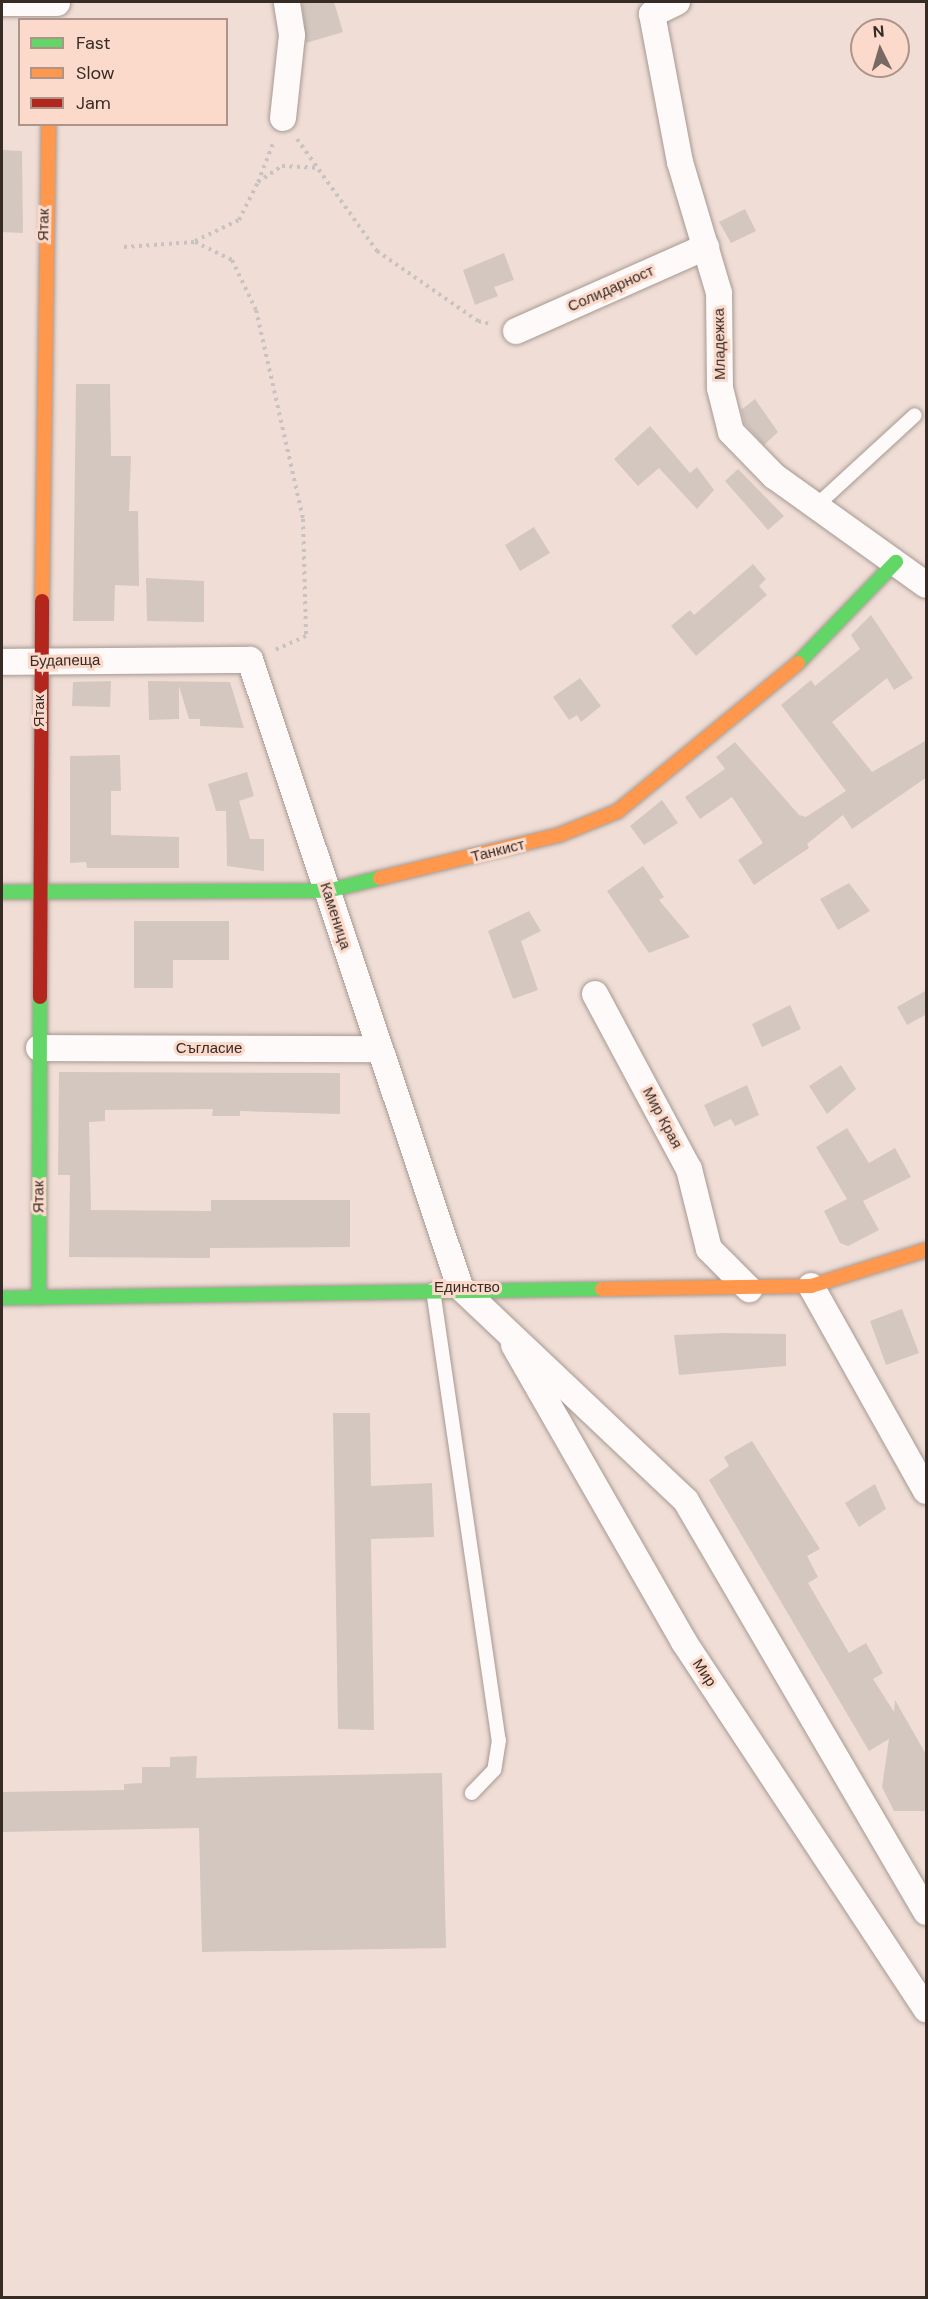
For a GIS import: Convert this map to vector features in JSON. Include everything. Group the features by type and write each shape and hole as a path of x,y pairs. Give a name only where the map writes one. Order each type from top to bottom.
{"street":[{"path":"283,118 292,35 287,2"},
{"name":"Младежка","path":"676,2 652,14 680,162 719,293 720,388 731,432 774,477 927,585"},
{"path":"2,3 57,8"},
{"name":"Ятак","path":"39,1298 40,662 49,126"},
{"name":"Солидарност","path":"516,331 706,247"},
{"name":"Танкист","path":"2,892 327,891 548,838 618,812 773,688 896,562"},
{"name":"Будапеща","path":"2,662 250,660"},
{"name":"Каменица","path":"250,660 460,1287"},
{"name":"Мир Края","path":"595,994 689,1169 709,1249"},
{"name":"Съгласие","path":"39,1048 380,1049"},
{"path":"694,1290 709,1249 748,1288"},
{"name":"Единство","path":"2,1298 460,1287 694,1290 811,1286 927,1250"},
{"path":"811,1286 927,1491"},
{"name":"Мир","path":"460,1287 503,1324 686,1501 927,1912"},
{"name":"Мир","path":"503,1324 684,1642 927,2008"}],"lane":[{"path":"816,506 915,415"},
{"path":"433,1288 499,1740 494,1770 472,1793"}],"path":[{"path":"283,118 377,251 478,321 516,331"},
{"path":"124,247 195,242 239,220 258,182 283,118"},
{"path":"258,182 282,166 317,169"},
{"path":"195,242 232,260 256,310 303,519 306,636 250,660"}],"building":[{"path":"302,2 334,2 343,32 306,43"},
{"path":"2,150 22,151 23,233 2,232"},
{"path":"745,209 756,231 731,243 719,222"},
{"path":"504,253 514,280 494,287 498,296 475,305 463,270"},
{"path":"76,384 110,384 111,456 131,456 129,511 138,511 139,586 115,585 114,621 73,621"},
{"path":"755,399 778,432 764,445 745,424 741,410"},
{"path":"650,426 690,473 697,467 714,490 697,509 659,468 638,486 614,459"},
{"path":"738,469 784,516 768,530 725,481"},
{"path":"534,527 550,553 520,571 505,545"},
{"path":"753,564 766,579 759,586 767,595 696,656 671,626 690,610 694,615"},
{"path":"146,578 204,581 204,622 147,621"},
{"path":"871,615 913,678 894,690 887,678 832,722 872,772 927,740 927,777 852,829 843,815 807,844 809,848 754,885 738,860 763,843 732,797 700,819 685,797 725,769 716,757 735,742 799,815 806,817 846,791 781,705 811,680 815,686 860,649 851,635"},
{"path":"580,678 601,706 581,722 577,715 569,720 553,697"},
{"path":"111,681 110,707 72,706 73,682"},
{"path":"148,681 230,682 244,728 200,726 200,719 189,719 179,686 179,719 149,720"},
{"path":"120,755 121,791 111,791 111,835 179,837 179,868 87,868 86,862 70,863 70,756"},
{"path":"247,772 254,796 239,801 250,839 264,839 264,871 227,866 226,811 216,811 208,784"},
{"path":"662,800 678,823 644,845 630,826"},
{"path":"643,866 664,897 659,900 690,937 649,953 607,891"},
{"path":"849,883 870,911 838,930 820,899"},
{"path":"529,911 541,931 521,941 538,990 513,999 488,931"},
{"path":"134,921 229,921 229,960 173,960 173,988 134,988"},
{"path":"927,990 927,1014 907,1025 897,1007"},
{"path":"790,1005 801,1029 762,1047 752,1024"},
{"path":"841,1065 856,1089 827,1114 809,1086"},
{"path":"59,1072 340,1073 340,1114 240,1111 240,1116 212,1116 213,1109 105,1110 105,1121 89,1122 91,1210 211,1211 211,1200 350,1200 350,1247 210,1248 210,1258 69,1257 70,1175 58,1175"},
{"path":"747,1085 759,1115 735,1126 731,1119 714,1127 704,1105"},
{"path":"847,1128 869,1163 895,1148 911,1177 863,1201 879,1230 848,1246 840,1243 824,1211 847,1199 816,1147"},
{"path":"902,1309 919,1353 886,1365 870,1321"},
{"path":"786,1334 786,1366 679,1375 674,1335"},
{"path":"333,1413 370,1413 371,1486 432,1483 434,1537 371,1539 374,1730 338,1729"},
{"path":"752,1441 820,1549 807,1556 818,1577 808,1583 849,1653 866,1643 883,1673 873,1679 894,1712 895,1700 927,1756 927,1811 894,1811 882,1787 889,1739 869,1751 709,1480 729,1466 724,1457"},
{"path":"875,1484 886,1509 859,1527 845,1503"},
{"path":"197,1756 196,1778 442,1773 446,1948 202,1952 199,1828 2,1832 2,1792 124,1790 124,1784 142,1783 142,1767 170,1767 170,1757"}],"traffic: fast":[{"path":"798,663 896,562"},
{"path":"2,892 327,891 380,878"},
{"path":"39,1298 40,997"},
{"path":"2,1298 602,1289"}],"traffic: slow":[{"path":"42,601 49,126"},
{"path":"380,878 559,835 618,811 798,663"},
{"path":"602,1289 811,1286 926,1250"}],"traffic: jam":[{"path":"40,997 42,601"}]}
